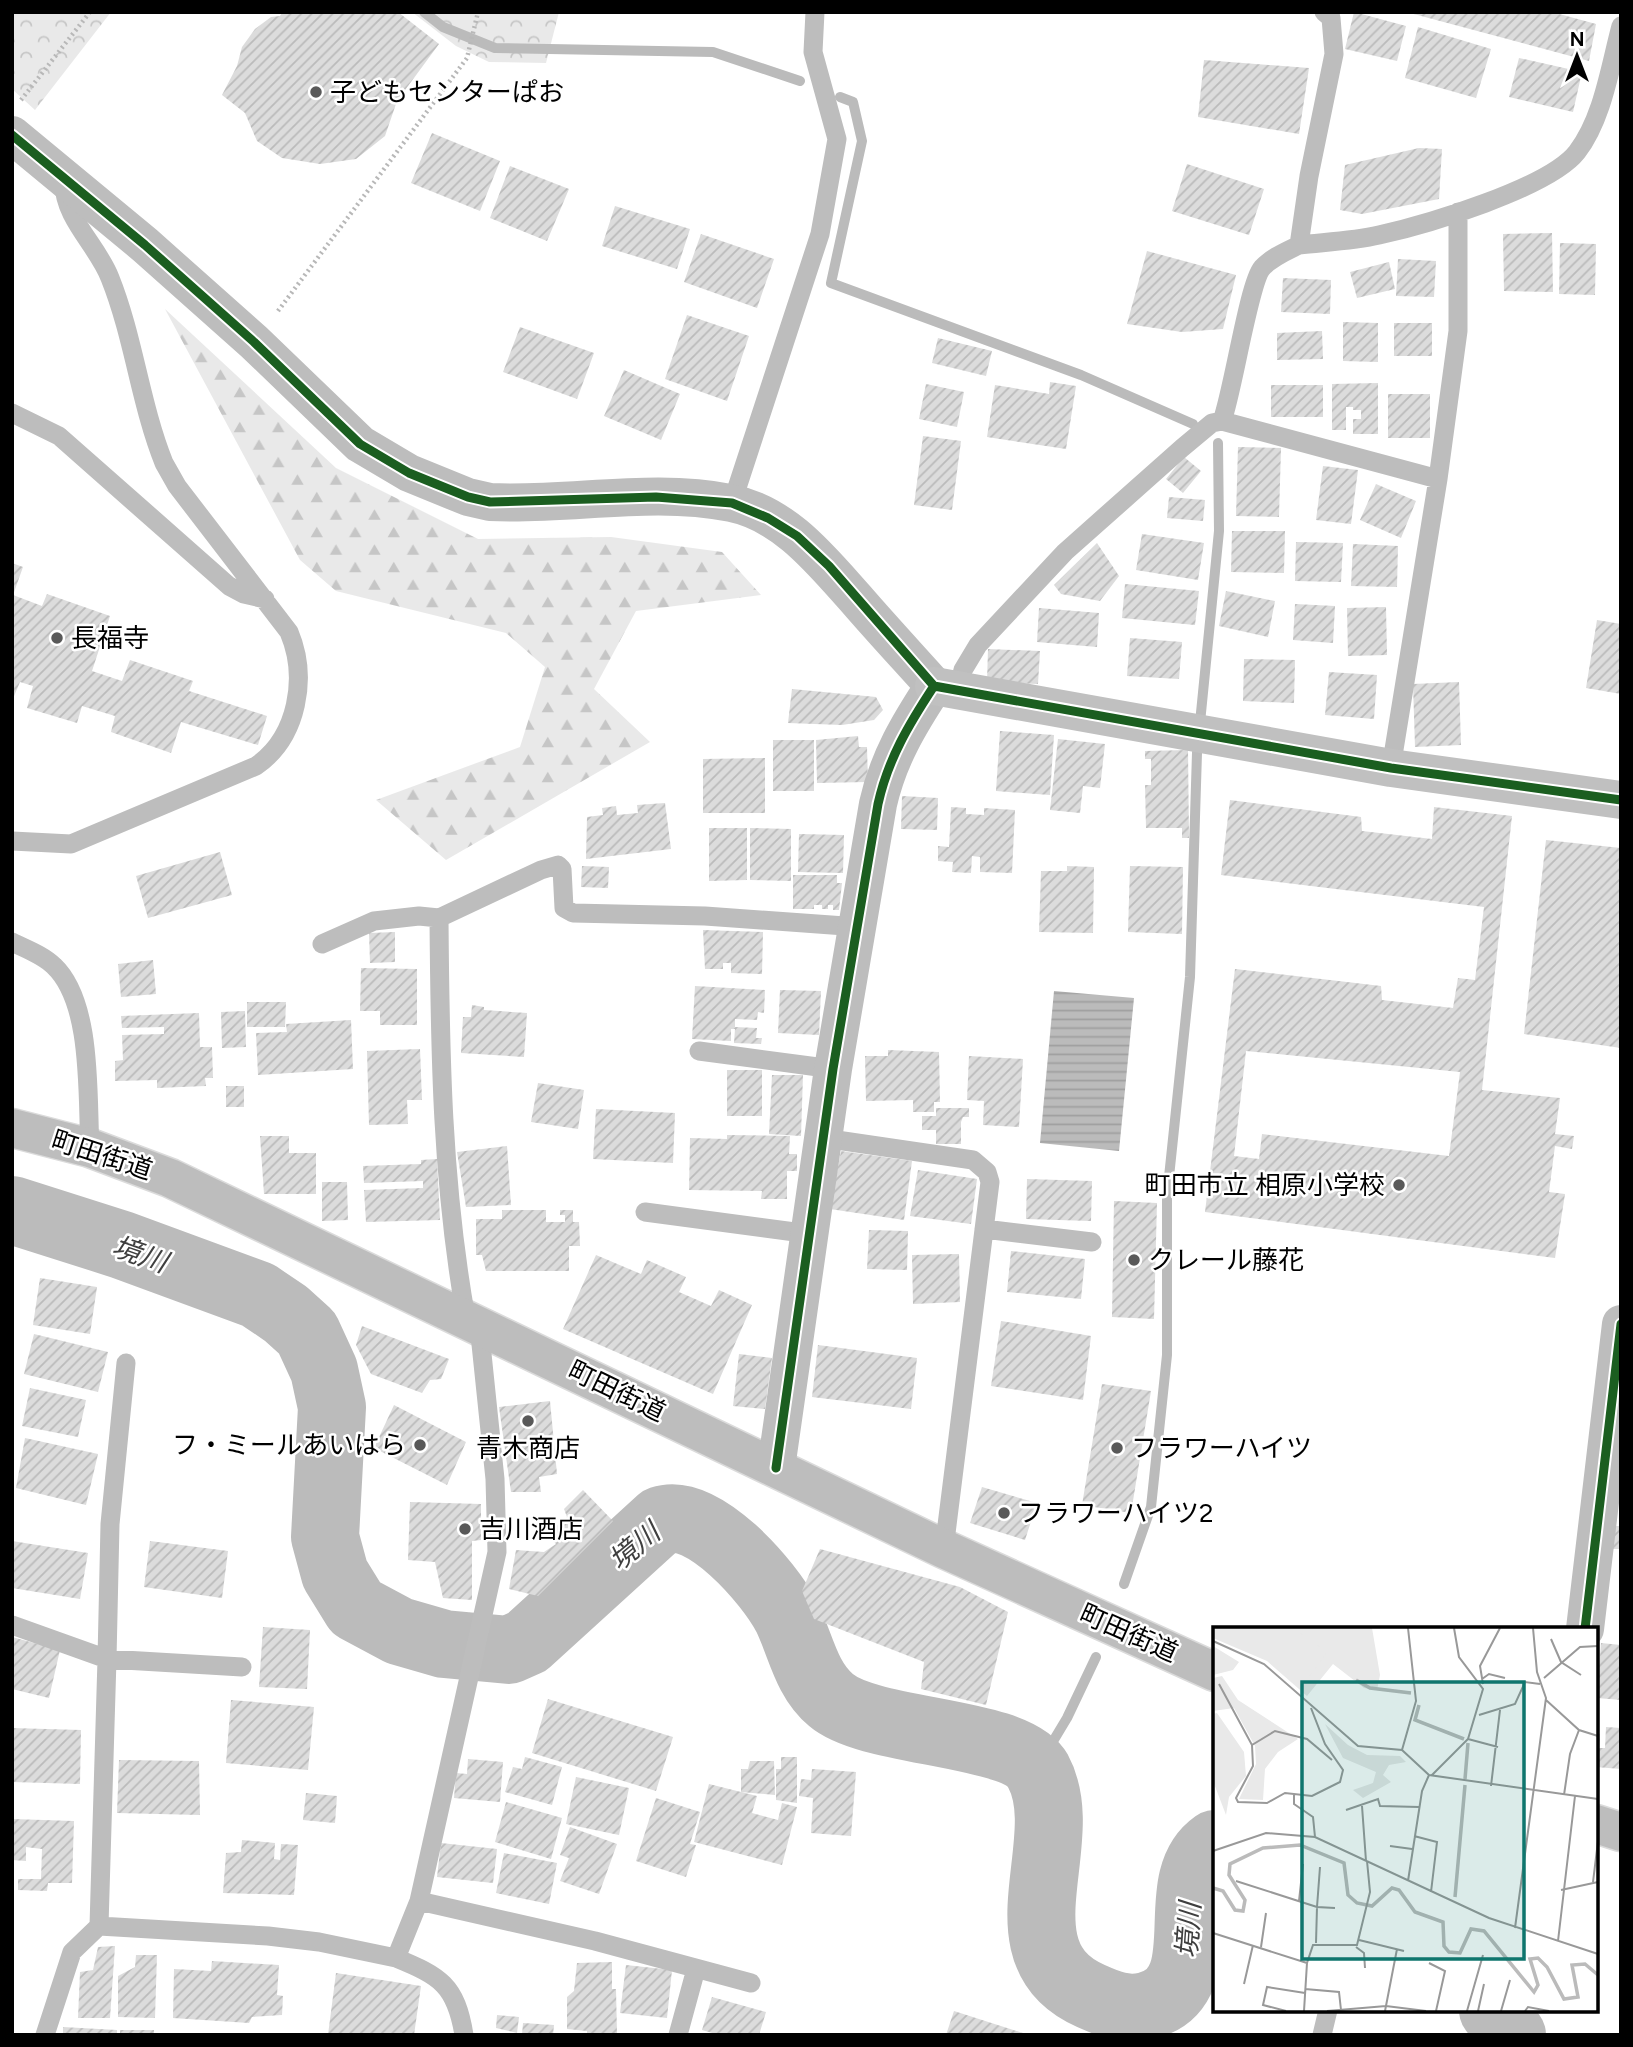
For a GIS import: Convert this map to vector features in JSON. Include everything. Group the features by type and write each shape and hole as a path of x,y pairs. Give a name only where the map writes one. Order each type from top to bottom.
{"street":[{"path":"16,118 64,180 145,244 254,342 360,444 409,473 468,497 516,503 656,498 732,503 768,518 797,536 946,689 1391,768 1621,800"},
{"path":"776,1468 833,1069 884,779 903,733 946,689"},
{"name":"町田街道","path":"12,1128 90,1147 170,1178 944,1549 1213,1671"},
{"path":"1585,1627 1621,1324"},
{"path":"1598,1825 1621,1832"}],"lane":[{"path":"732,503 820,234 837,139 813,52 815,12"},
{"path":"1299,244 1309,176 1334,54 1328,14"},
{"path":"1222,421 1231,396 1257,275 1275,258 1299,244 1377,236 1458,212 1543,179 1563,166 1578,150 1601,99 1621,26"},
{"path":"12,841 71,844 256,766 270,756 280,742 299,694 296,648 289,632 177,486 164,463 110,277 70,210 64,195 64,180"},
{"path":"1391,768 1438,479 1458,331 1458,212"},
{"path":"12,414 59,436 229,586 244,594 265,599"},
{"path":"946,689 963,670 974,651 1065,552 1212,423 1222,421 1438,479"},
{"path":"322,944 374,921 419,916 439,918 558,865 562,869 564,908 573,914 705,916 859,927"},
{"path":"396,1958 419,1901 467,1682 481,1635 497,1552 497,1516 472,1321 452,1234 442,1129 439,918"},
{"path":"12,942 55,967 76,998 84,1054 90,1147"},
{"path":"699,1051 833,1069"},
{"path":"823,1138 973,1160 987,1172 990,1182 944,1549"},
{"path":"645,1212 810,1234"},
{"path":"984,1229 1092,1242"},
{"path":"45,2035 72,1952 99,1926 110,1524 126,1363"},
{"path":"12,1625 107,1659 242,1667"},
{"path":"419,1901 595,1941 751,1983"},
{"path":"99,1926 268,1936 396,1958 443,1981 458,2008 464,2035"},
{"path":"678,2035 696,1969"},
{"path":"1322,2035 1328,2012"}],"path":[{"path":"16,118 90,12"},
{"path":"254,342 467,58 478,13"}],"green space":[{"path":"12,12 111,12 35,110 12,89"},
{"path":"412,12 559,12 546,63 489,62 456,46"},
{"path":"165,309 336,468 478,539 611,537 722,552 761,595 636,611 594,689 650,742 446,860 376,800 520,747 545,667 506,633 336,591 300,560"}],"shaded area":[{"path":"1054,991 1134,998 1119,1151 1040,1143"}],"building":[{"path":"283,12 398,12 439,44 397,101 385,136 356,159 320,164 282,158 257,141 245,113 222,95 237,66 242,47 255,29"},
{"path":"1354,12 1406,26 1397,61 1345,49"},
{"path":"1552,12 1596,24 1589,61 1410,13"},
{"path":"1418,27 1491,49 1476,98 1405,78"},
{"path":"1519,58 1582,72 1573,112 1509,97"},
{"path":"1204,60 1309,68 1299,134 1198,117"},
{"path":"432,133 500,161 480,211 411,183"},
{"path":"1419,148 1442,149 1439,199 1362,214 1340,210 1345,165"},
{"path":"1187,164 1264,189 1249,235 1172,211"},
{"path":"510,166 569,189 547,241 490,218"},
{"path":"615,206 690,229 677,269 602,246"},
{"path":"1552,233 1553,292 1504,291 1503,234"},
{"path":"701,234 774,259 757,308 684,282"},
{"path":"1560,243 1596,244 1595,295 1559,294"},
{"path":"1147,251 1236,275 1223,329 1182,332 1127,324"},
{"path":"1398,259 1436,261 1434,297 1396,296"},
{"path":"1389,262 1395,289 1357,298 1350,272"},
{"path":"1283,278 1331,280 1330,314 1281,312"},
{"path":"687,315 749,336 727,401 665,379"},
{"path":"1343,322 1378,323 1378,362 1343,361"},
{"path":"1394,323 1432,323 1432,356 1394,356"},
{"path":"520,327 594,353 577,399 503,372"},
{"path":"1322,331 1323,359 1277,360 1277,333"},
{"path":"938,338 992,351 986,376 932,363"},
{"path":"624,370 680,394 661,440 604,416"},
{"path":"1050,382 1076,386 1066,449 987,437 995,385 1049,394"},
{"path":"1378,383 1378,434 1353,434 1353,419 1361,419 1361,410 1353,410 1353,407 1346,407 1346,430 1332,430 1332,384"},
{"path":"926,384 964,392 957,427 919,419"},
{"path":"1271,385 1323,385 1323,417 1271,417"},
{"path":"1388,394 1430,394 1430,438 1388,438"},
{"path":"923,436 961,441 952,510 914,505"},
{"path":"1238,447 1281,448 1279,517 1236,516"},
{"path":"1184,457 1201,471 1183,493 1166,479"},
{"path":"1323,466 1358,470 1351,524 1316,520"},
{"path":"1376,484 1416,501 1401,538 1360,520"},
{"path":"1169,497 1205,500 1203,521 1167,518"},
{"path":"1232,531 1285,531 1284,573 1231,572"},
{"path":"1142,534 1204,543 1198,580 1136,570"},
{"path":"1296,542 1343,543 1341,582 1295,581"},
{"path":"1097,543 1119,576 1100,601 1061,594 1054,585"},
{"path":"1353,544 1398,546 1397,587 1351,586"},
{"name":"長福寺","path":"12,563 23,567 13,595 42,606 47,594 110,616 92,671 122,681 130,660 193,681 189,691 267,716 258,745 181,722 171,753 111,732 115,716 82,706 77,723 27,708 33,686 20,682 12,701"},
{"path":"1125,584 1199,591 1195,625 1122,618"},
{"path":"1226,591 1275,601 1268,637 1219,626"},
{"path":"1295,604 1335,606 1333,643 1293,640"},
{"path":"1386,607 1387,655 1348,656 1347,608"},
{"path":"1039,608 1099,613 1097,647 1037,642"},
{"path":"1597,620 1621,624 1621,694 1586,688"},
{"path":"1130,638 1182,642 1179,679 1127,676"},
{"path":"988,649 1040,651 1038,684 987,682"},
{"path":"1244,659 1295,660 1294,703 1243,701"},
{"path":"1329,672 1377,675 1374,719 1325,715"},
{"path":"1459,682 1461,745 1415,747 1413,684"},
{"path":"792,689 876,697 883,710 874,720 842,725 788,723"},
{"path":"1000,731 1054,735 1050,795 996,791"},
{"path":"858,736 859,747 867,747 868,782 817,783 816,740"},
{"path":"1058,739 1105,744 1100,788 1083,786 1080,813 1050,810"},
{"path":"773,740 814,740 814,791 773,791"},
{"path":"1188,750 1189,838 1182,838 1182,828 1146,828 1145,785 1151,785 1151,759 1145,759 1145,751"},
{"path":"765,758 765,813 703,813 703,759"},
{"path":"902,796 938,798 937,830 901,829"},
{"path":"1230,800 1361,817 1362,831 1432,839 1434,807 1512,816 1482,1090 1560,1098 1555,1134 1574,1136 1572,1149 1555,1146 1549,1192 1565,1194 1555,1258 1205,1212 1235,969 1381,986 1382,1000 1453,1008 1458,978 1475,980 1484,907 1221,875","holes":["1246,1051 1460,1072 1449,1156 1262,1134 1259,1159 1234,1156"]},
{"path":"665,803 671,849 586,859 587,817 603,815 602,808 616,806 617,815 638,813 637,805"},
{"path":"951,807 966,808 966,814 984,815 984,808 1015,810 1012,873 980,872 980,857 972,856 971,873 952,872 953,862 938,861 938,846 949,847"},
{"path":"709,828 747,828 747,880 709,881"},
{"path":"750,828 791,829 791,881 750,880"},
{"path":"799,834 844,835 843,873 798,872"},
{"path":"1546,840 1621,848 1621,1048 1524,1034"},
{"path":"220,852 232,895 148,918 136,876"},
{"path":"582,866 609,867 608,888 581,887"},
{"path":"1067,866 1094,867 1093,933 1039,932 1041,871 1067,871"},
{"path":"1130,866 1183,867 1182,934 1128,932"},
{"path":"793,875 837,875 837,883 842,883 839,910 833,910 833,905 828,905 828,909 822,909 822,905 814,905 814,909 793,909"},
{"path":"703,930 763,932 762,974 731,973 731,963 723,963 723,969 705,969"},
{"path":"395,932 395,962 370,963 369,933"},
{"path":"153,960 156,994 121,997 118,964"},
{"path":"361,968 417,969 417,1025 380,1025 380,1011 360,1011"},
{"path":"695,986 765,990 764,1013 758,1012 757,1020 735,1019 735,1027 757,1028 756,1038 762,1038 761,1044 734,1043 735,1029 731,1029 731,1041 692,1039"},
{"path":"780,990 821,991 819,1035 778,1033"},
{"path":"247,1002 286,1002 285,1027 247,1027"},
{"path":"472,1005 484,1007 484,1010 527,1013 524,1057 461,1053 463,1017 471,1017"},
{"path":"245,1011 246,1047 222,1048 221,1012"},
{"path":"199,1013 200,1047 212,1047 213,1078 205,1078 206,1086 157,1088 157,1080 115,1081 115,1061 123,1060 122,1035 164,1034 164,1027 122,1028 121,1016"},
{"path":"351,1020 353,1069 258,1075 256,1033 287,1032 286,1024"},
{"path":"420,1049 422,1100 407,1100 408,1124 369,1125 367,1051"},
{"path":"888,1050 939,1052 940,1102 934,1102 934,1112 913,1112 913,1100 866,1101 865,1056 888,1056"},
{"path":"969,1056 1023,1059 1019,1127 983,1125 984,1101 967,1100"},
{"path":"727,1070 762,1070 762,1116 727,1116"},
{"path":"772,1075 803,1075 801,1136 769,1134"},
{"path":"538,1083 584,1090 578,1129 531,1122"},
{"path":"226,1086 244,1086 244,1107 226,1107"},
{"path":"936,1108 969,1108 969,1117 963,1117 961,1122 961,1144 936,1144 936,1130 922,1130 922,1116 936,1116"},
{"path":"596,1109 675,1113 673,1163 593,1159"},
{"path":"727,1135 790,1136 789,1154 797,1154 797,1171 787,1171 787,1199 761,1199 762,1191 689,1190 690,1138 727,1139"},
{"path":"260,1136 289,1136 289,1153 316,1153 316,1194 264,1194"},
{"path":"507,1146 511,1205 466,1207 457,1152"},
{"path":"841,1151 912,1161 904,1220 830,1209"},
{"path":"437,1159 440,1220 366,1222 364,1190 423,1188 423,1181 364,1183 363,1166 421,1164 421,1160"},
{"path":"918,1170 977,1179 971,1224 910,1216"},
{"path":"1027,1179 1092,1181 1091,1221 1026,1219"},
{"path":"322,1182 347,1182 348,1220 322,1221"},
{"name":"クレール藤花","path":"1114,1201 1157,1203 1154,1319 1112,1317"},
{"path":"502,1210 546,1210 546,1222 565,1222 565,1215 560,1215 560,1210 573,1210 573,1222 579,1222 580,1246 569,1246 569,1271 486,1271 482,1255 476,1255 476,1219 502,1219"},
{"path":"869,1230 908,1231 907,1270 867,1269"},
{"path":"1011,1251 1085,1259 1081,1299 1007,1292"},
{"path":"959,1254 960,1302 913,1304 912,1255"},
{"path":"596,1255 641,1274 647,1260 686,1277 679,1292 711,1306 719,1290 752,1305 713,1394 563,1329"},
{"path":"40,1278 97,1287 90,1334 33,1325"},
{"path":"1001,1321 1091,1336 1083,1400 991,1386"},
{"path":"362,1326 449,1359 441,1379 430,1380 422,1393 371,1374 356,1345"},
{"path":"34,1334 108,1352 98,1392 24,1374"},
{"path":"818,1345 917,1358 911,1409 812,1397"},
{"path":"739,1354 772,1358 765,1409 733,1406"},
{"name":"フラワーハイツ","path":"1102,1384 1151,1391 1131,1513 1082,1505"},
{"path":"30,1388 86,1400 78,1437 22,1426"},
{"path":"550,1401 557,1474 539,1477 541,1492 511,1492 499,1407"},
{"name":"フ・ミールあいはら","path":"394,1405 466,1442 447,1485 374,1448"},
{"path":"25,1438 98,1454 86,1505 16,1488"},
{"name":"フラワーハイツ2","path":"982,1487 1037,1503 1025,1540 970,1523"},
{"path":"583,1490 613,1521 538,1596 509,1589 516,1550 544,1552 556,1544 547,1534 567,1517 564,1509"},
{"path":"410,1502 481,1504 481,1540 472,1541 472,1600 443,1598 435,1562 408,1560"},
{"path":"1612,1526 1621,1526 1621,1549 1611,1549"},
{"path":"12,1541 88,1553 80,1599 12,1588"},
{"path":"150,1541 228,1551 222,1598 144,1587"},
{"path":"820,1549 960,1587 1008,1612 986,1705 921,1689 924,1662 814,1619 802,1591"},
{"path":"263,1627 310,1630 307,1689 259,1687"},
{"path":"12,1637 60,1650 49,1698 12,1689"},
{"path":"1601,1643 1621,1645 1621,1700 1598,1698"},
{"path":"548,1699 673,1737 656,1791 532,1753"},
{"path":"231,1700 314,1707 308,1770 226,1763"},
{"path":"1606,1727 1621,1728 1621,1769 1598,1767 1598,1734 1599,1748 1605,1748"},
{"path":"12,1728 81,1730 80,1784 12,1782"},
{"path":"525,1757 562,1767 552,1805 505,1792 513,1767 522,1769"},
{"path":"781,1757 797,1757 797,1803 776,1800 776,1769 781,1769"},
{"path":"468,1759 503,1762 500,1802 454,1798 456,1773 467,1774"},
{"path":"119,1760 199,1761 200,1815 117,1813"},
{"path":"750,1761 774,1761 775,1795 741,1792 741,1769 748,1769"},
{"path":"812,1769 856,1772 851,1836 811,1833 813,1798 799,1796 801,1779 811,1780"},
{"path":"576,1777 629,1788 619,1835 566,1824"},
{"path":"709,1784 757,1796 752,1813 778,1820 782,1803 797,1807 782,1865 694,1842"},
{"path":"306,1793 337,1796 335,1823 303,1820"},
{"path":"656,1798 700,1812 690,1844 696,1845 686,1877 636,1861"},
{"path":"506,1802 562,1818 551,1859 495,1842"},
{"path":"12,1819 74,1821 72,1883 48,1883 47,1891 18,1890 18,1879 41,1879 42,1849 26,1847 26,1861 12,1860"},
{"path":"570,1827 617,1844 599,1894 560,1881 569,1858 560,1855"},
{"path":"242,1840 275,1843 274,1859 280,1860 281,1844 298,1845 294,1895 223,1893 226,1853 241,1852"},
{"path":"441,1843 497,1849 493,1883 437,1877"},
{"path":"504,1853 557,1863 549,1904 496,1893"},
{"path":"115,1946 110,2018 78,2018 80,1972 93,1970 98,1947"},
{"path":"136,1955 157,1955 155,2018 118,2017 118,1976 135,1967"},
{"path":"212,1961 279,1965 277,1995 283,1996 282,2015 252,2017 249,2023 173,2018 174,1969 211,1971"},
{"path":"612,1962 612,1989 616,1989 617,2034 587,2035 587,2031 567,2029 567,1997 574,1991 577,1963"},
{"path":"626,1965 672,1970 667,2018 620,2013"},
{"path":"336,1973 421,1986 414,2035 328,2035"},
{"path":"712,1997 766,2012 759,2035 719,2035 702,2030"},
{"path":"954,2011 1026,2034 1026,2035 946,2035"},
{"path":"497,2015 519,2017 517,2033 496,2028"},
{"path":"523,2023 554,2025 553,2035 522,2035"},
{"path":"63,2027 117,2030 117,2035 63,2035"},
{"path":"120,2030 154,2030 154,2035 120,2035"}],"waterway":[{"path":"424,12 443,27 495,48 713,52 800,81"},
{"path":"840,97 853,102 862,141 831,283 1081,375 1193,424"},
{"path":"1124,1584 1151,1507 1167,1355 1167,1196 1190,977 1197,753 1219,531 1218,443"},
{"name":"境川","path":"12,1210 122,1245 258,1295 286,1314 307,1333 324,1370 332,1407 325,1537 335,1574 356,1608 399,1631 444,1644 509,1650 527,1642 661,1520 678,1519 696,1524 715,1535 766,1585 787,1617 810,1672 831,1700 850,1711 877,1720 1002,1747 1024,1758 1038,1771 1047,1799 1049,1830 1042,1894 1042,1924 1047,1953 1062,1977 1091,1996 1131,2008 1146,2006 1168,1995 1181,1978 1187,1956 1192,1883 1200,1861 1213,1846"},
{"path":"1037,1768 1067,1718 1096,1657"},
{"name":"境川","path":"1495,2012 1512,2035"}],"cycle path":[{"path":"12,135 145,245 254,342 360,444 409,473 468,497 490,502 656,497 732,503 768,518 797,536 829,566 934,686 1391,768 1621,800"},
{"path":"776,1468 833,1069 878,804 887,772 900,742 934,686"},
{"path":"1585,1627 1621,1324"}],"place":[{"name":"子どもセンターぱお","path":"316,92"},
{"name":"長福寺","path":"57,638"},
{"name":"町田市立 相原小学校","path":"1399,1185"},
{"name":"クレール藤花","path":"1134,1260"},
{"name":"青木商店","path":"528,1421"},
{"name":"フ・ミールあいはら","path":"420,1445"},
{"name":"フラワーハイツ","path":"1117,1448"},
{"name":"フラワーハイツ2","path":"1004,1513"},
{"name":"吉川酒店","path":"465,1529"}]}
